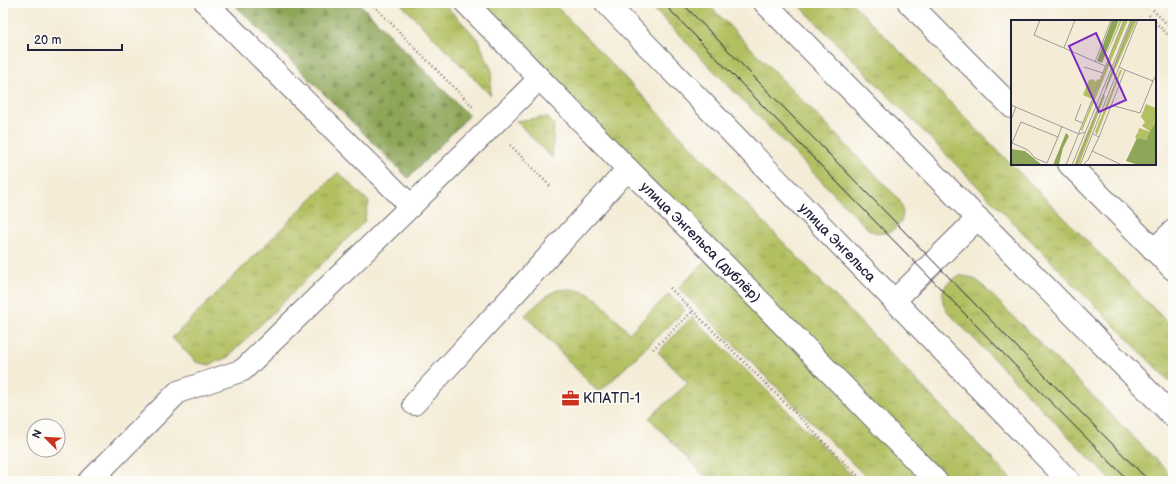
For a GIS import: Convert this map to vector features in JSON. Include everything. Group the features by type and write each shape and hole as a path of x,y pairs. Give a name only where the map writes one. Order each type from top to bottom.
{"main road":[{"path":"206,3 411,206"},
{"name":"улица Энгельса (дублёр)","path":"466,3 628,170 709,249 936,481"},
{"name":"улица Энгельса","path":"606,3 1069,481"},
{"path":"765,3 1173,416"},
{"path":"909,3 1011,106"},
{"path":"90,481 178,392 242,370 492,127 539,79"},
{"path":"1070,165 1173,269"},
{"path":"414,404 628,170"},
{"path":"894,301 978,218"},
{"path":"1154,250 1173,231"}],"path":[{"path":"371,3 550,188"},
{"path":"1153,10 1173,30"},
{"path":"1149,15 1154,20"},
{"path":"1156,22 1173,40"},
{"path":"670,288 863,481"},
{"path":"653,349 693,311"}],"green space":[{"path":"233,3 359,3 469,116 408,178"},
{"path":"400,3 443,3 477,38 492,71 490,95"},
{"path":"473,3 553,3 1013,481 944,481"},
{"path":"648,3 707,3 897,197 903,213 902,220 898,226 886,233 878,233 869,230"},
{"path":"797,3 852,3 1173,328 1173,385"},
{"path":"547,117 554,125 552,158 516,121"},
{"path":"338,172 369,202 364,222 228,357 209,365 196,362 172,338"},
{"path":"708,258 928,481 870,481 678,288"},
{"path":"959,276 969,277 979,282 1173,477 1173,481 1112,481 946,310 942,299 942,294 949,282"},
{"path":"572,289 585,292 597,299 629,333 669,294 685,310 599,393 525,315 545,297 557,290"},
{"path":"692,317 857,481 709,481 649,418 688,383 658,352"}],"tram line":[{"path":"663,3 1129,481"},
{"path":"682,3 1149,481"}],"place":[{"name":"КПАТП-1","path":"570,398"}]}
